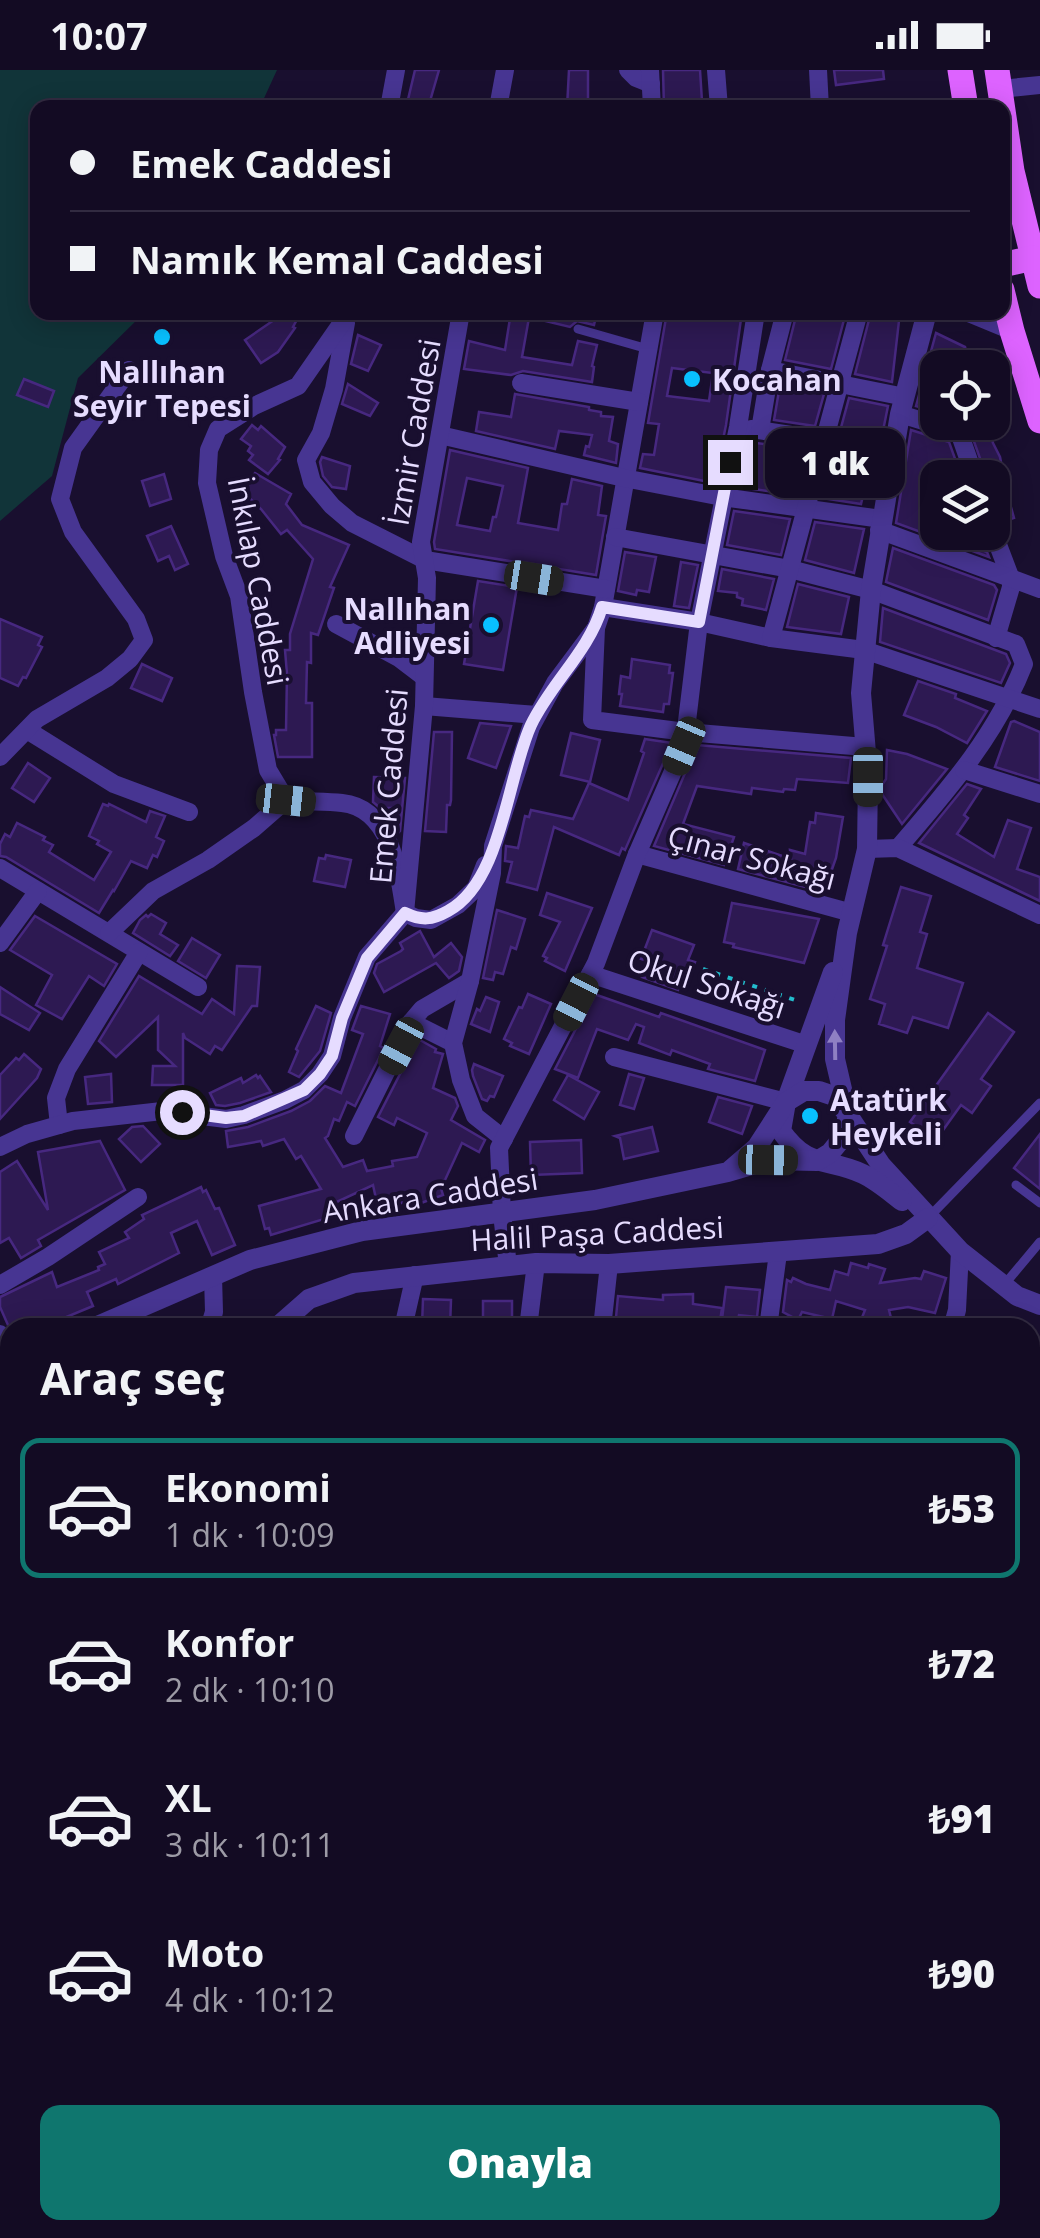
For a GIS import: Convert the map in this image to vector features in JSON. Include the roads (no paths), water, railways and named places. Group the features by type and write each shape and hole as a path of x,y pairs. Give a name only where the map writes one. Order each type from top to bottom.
{"main road":[{"path":"960,70 965,100"},
{"path":"1010,157 1040,286"},
{"path":"1010,263 1032,258"},
{"path":"1009,320 1040,421"}],"street":[{"path":"390,100 396,70"},
{"path":"500,100 506,70"},
{"path":"628,70 636,78 650,77"},
{"path":"716,70 718,100"},
{"path":"818,70 820,100"},
{"path":"998,80 1040,86"},
{"name":"İnkılap Caddesi","path":"286,800 268,770 239,596 224,556 207,482 209,450 218,429 254,406 298,386 343,320"},
{"path":"347,320 321,434 306,460 312,482 352,524 425,560 770,638 864,650 1040,709"},
{"name":"İzmir Caddesi","path":"425,560 421,542 459,320"},
{"path":"653,320 596,628 592,720 865,747"},
{"path":"508,1266 500,1148 590,974 684,746 699,622 755,320"},
{"path":"760,430 782,320"},
{"path":"770,638 858,320"},
{"path":"817,1161 830,1153 842,1137 848,1115 835,1059 835,1020 850,923 867,849 868,777 861,693 864,650 880,524 902,405 925,320"},
{"path":"985,320 1012,331"},
{"path":"0,757 37,719 130,660 144,640 136,618 73,532 60,499 73,448 129,370"},
{"path":"770,370 840,382 902,405 959,432 969,460"},
{"path":"522,383 639,402"},
{"path":"738,427 825,440"},
{"path":"440,435 624,478 808,508 880,524 1040,590"},
{"path":"615,536 790,569 871,590 1016,644 1024,664 1010,699 964,770 898,848"},
{"path":"996,638 1011,587 1000,550"},
{"name":"Emek Caddesi","path":"0,1147 27,1134 73,1121 162,1111 226,1118 244,1116 304,1090 320,1074 332,1056 342,1018 367,958 405,913 424,706 428,608 425,560"},
{"path":"336,624 400,658 424,677"},
{"path":"108,934 153,891 208,860 286,800 346,803 365,812 386,833 396,861 405,913 431,920 458,906 476,888 493,846 530,727 555,683 596,628"},
{"path":"424,706 537,715"},
{"path":"26,730 114,784 189,812"},
{"path":"964,770 1040,794"},
{"path":"493,846 492,873 453,1043 460,1080 475,1116 504,1139"},
{"path":"867,849 898,848 1040,916"},
{"name":"Çınar Sokağı","path":"637,854 850,923"},
{"path":"0,868 198,987"},
{"path":"0,943 38,891"},
{"path":"850,923 786,1102 780,1131 794,1149 817,1161 862,1173 928,1218"},
{"path":"59,1125 56,1098 67,1069 139,952"},
{"name":"Okul Sokağı","path":"590,974 806,1045"},
{"path":"354,1136 411,1022 422,1008 470,981"},
{"path":"411,1022 453,1043"},
{"path":"614,1057 786,1102"},
{"path":"728,1172 757,1147 786,1102 804,1091 834,1096 881,1166 960,1251 1017,1296 1040,1305"},
{"name":"Ankara Caddesi","path":"116,1318 250,1260 362,1231 595,1200 768,1160 817,1161"},
{"path":"0,1284 138,1197"},
{"name":"Halil Paşa Caddesi","path":"287,1318 309,1299 354,1283 508,1266 609,1264 878,1244 906,1234 928,1218"},
{"path":"954,1318 960,1251"},
{"path":"769,1318 778,1252"},
{"path":"529,1318 536,1264"},
{"path":"603,1318 609,1264"},
{"path":"405,1318 416,1275"},
{"path":"212,1318 213,1276"}],"lane":[{"path":"578,328 648,349"},
{"path":"928,1218 1040,1103"},
{"path":"1016,1185 1040,1202"},
{"path":"1004,1285 1040,1242"}],"place":[{"name":"Nallıhan Seyir Tepesi","path":"162,337"},
{"name":"Kocahan","path":"692,379"},
{"name":"Nallıhan Adliyesi","path":"491,625"},
{"name":"Atatürk Heykeli","path":"810,1116"}]}
